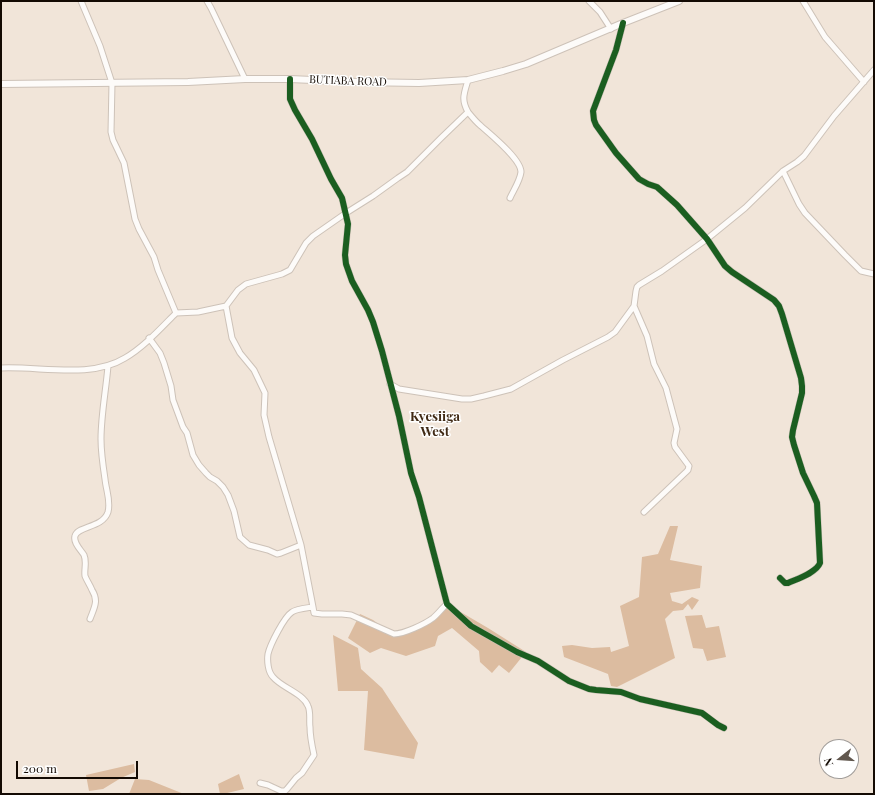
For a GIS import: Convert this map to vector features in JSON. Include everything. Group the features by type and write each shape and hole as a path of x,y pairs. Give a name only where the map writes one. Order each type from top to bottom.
{"main road":[{"name":"BUTIABA ROAD","path":"1,84 188,82 245,79 290,79 357,82 427,82 468,80 526,64 623,23 680,1"}],"street":[{"path":"81,1 100,46 112,83 111,132 113,140 124,163 135,219 154,257 176,313"},
{"path":"207,1 245,79"},
{"path":"589,1 600,12 611,28"},
{"path":"802,1 825,38 864,82"},
{"path":"623,23 616,50 593,111 596,125 616,153 639,179 658,187 677,205 707,239 728,269 778,304 801,378 802,393 792,437 803,473 817,503 820,563 819,566 813,571 788,583 785,583 780,578"},
{"path":"390,384 400,389 462,399 471,398 506,390 516,386 608,337 615,332 634,306 636,287 662,271 707,239 745,208 783,171 804,156 834,116 874,70"},
{"path":"290,79 290,99 340,194 346,213 348,224 345,255 346,264 352,280 373,322 382,351 399,416 411,473 419,497 447,604 471,626 517,652 538,661 569,681 589,689 621,692 640,699 702,714 718,726 724,728"},
{"path":"468,80 464,96 464,104 468,112 479,125 503,146 517,162 521,170 510,198"},
{"path":"1,368 91,370 108,366 125,359 176,313 198,312 226,306 238,290 246,284 282,274 290,270 306,243 322,229 407,172 468,112"},
{"path":"783,171 805,213 861,271 874,274"},
{"path":"226,306 232,338 240,352 254,370 265,393 264,415 269,438 301,545 314,613 351,615 394,634 398,634 431,619 447,604"},
{"path":"634,306 647,336 654,364 666,388 677,429 674,443 675,447 688,464 689,468 644,512"},
{"path":"150,338 162,357 172,386 173,400 188,437 193,454 199,465 210,477 223,487 228,495 234,511 240,537 249,545 277,554 301,545"},
{"path":"90,619 96,598 85,575 85,559 75,540 75,536 79,531 97,524 106,516 108,510 101,438 108,366"},
{"path":"260,783 268,784 281,791 285,791 302,773 314,755 310,729 310,710 302,698 271,676 268,662 270,649 288,614 296,610 313,607"}],"shaded area":[{"path":"670,526 678,526 670,560 702,566 700,588 670,593 672,601 682,604 692,597 699,600 692,610 688,604 683,610 673,611 665,619 675,658 617,687 611,686 608,674 564,657 562,646 572,645 592,648 610,647 611,652 629,646 620,606 639,597 642,557 658,554"},
{"path":"447,604 526,652 509,673 499,665 492,673 480,662 479,651 452,628 438,636 435,646 406,656 381,648 370,653 348,638 360,614 373,620 389,632 402,633 426,623"},
{"path":"702,615 706,628 719,626 726,657 707,661 703,649 693,648 685,616"},
{"path":"333,635 358,648 361,669 382,688 418,743 414,759 364,750 368,691 338,691"},
{"path":"134,764 135,772 121,778 103,789 89,791 86,775"},
{"path":"239,774 244,789 220,794 218,784"},
{"path":"135,779 149,780 184,794 129,794"}],"cycle path":[{"path":"623,23 616,50 593,111 596,125 616,153 639,179 657,187 677,205 707,239 725,266 774,300 779,306 801,378 802,393 792,437 803,473 817,503 820,563 815,570 788,583 785,583 780,578"},
{"path":"290,79 290,99 342,198 348,224 345,255 346,264 352,281 373,322 382,351 399,416 411,473 419,497 447,604 471,626 517,652 538,661 569,681 589,689 621,692 640,699 702,713 724,728"}],"district":[{"name":"Kyesiiga West","path":"435,424"}]}
